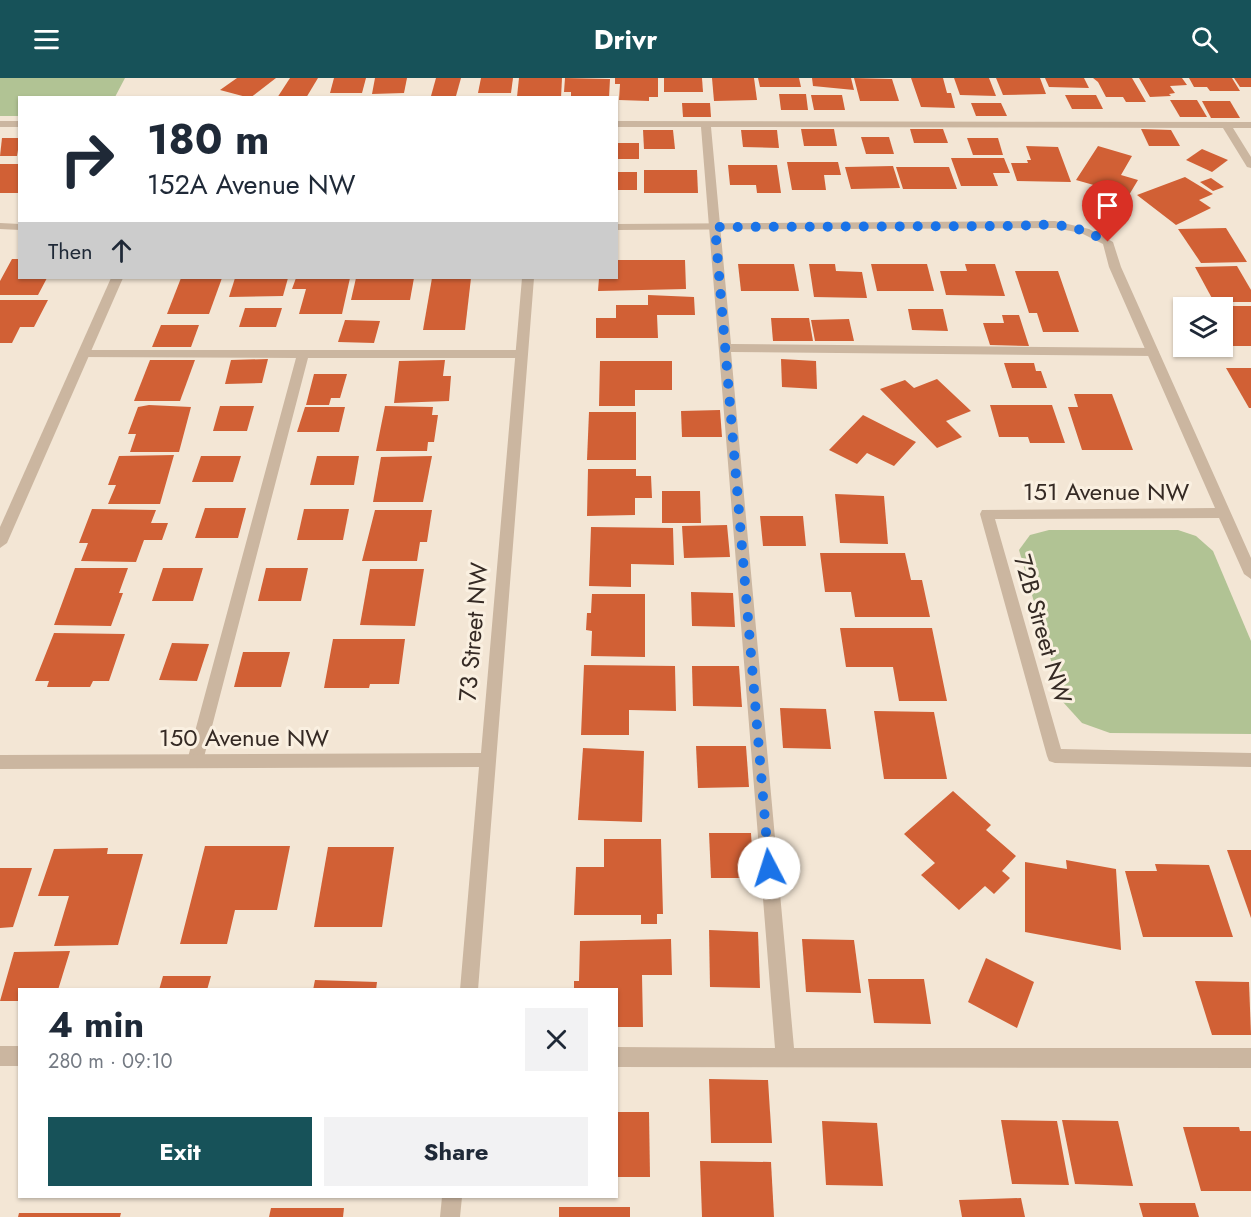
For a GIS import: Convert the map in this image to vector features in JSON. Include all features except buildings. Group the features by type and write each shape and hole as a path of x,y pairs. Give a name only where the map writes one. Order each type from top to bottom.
{"street":[{"path":"0,124 18,124"},
{"path":"618,124 1251,124"},
{"path":"706,124 785,1057"},
{"path":"1226,124 1251,165"},
{"path":"618,227 1006,226 1051,223 1082,228 1108,242 1115,267 1251,574"},
{"path":"0,226 18,226"},
{"path":"0,543 117,279"},
{"name":"73 Street NW","path":"469,988 528,279"},
{"path":"725,348 1152,352"},
{"path":"83,354 521,354"},
{"path":"195,761 303,354"},
{"name":"151 Avenue NW","path":"987,514 1224,513"},
{"name":"72B Street NW","path":"987,514 1055,756 1251,760"},
{"name":"150 Avenue NW","path":"0,762 488,760"},
{"path":"0,1056 18,1056"},
{"path":"618,1057 1251,1058"},
{"path":"450,1217 452,1198"}],"green space":[{"path":"0,78 125,78 116,96 18,96 18,116 0,116"},
{"path":"1049,530 1178,530 1196,536 1213,551 1251,641 1251,734 1110,733 1082,723 1063,702 1019,550 1030,535"}],"route":[{"path":"769,868 715,227 1018,226 1051,223 1082,228 1108,242"}]}
